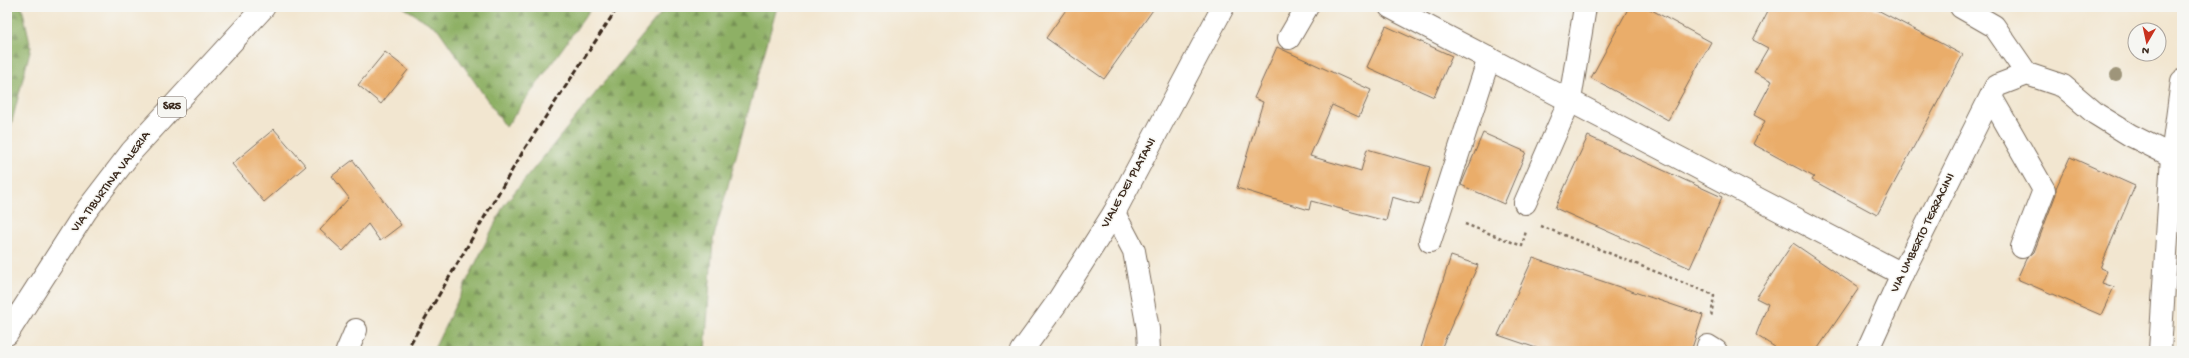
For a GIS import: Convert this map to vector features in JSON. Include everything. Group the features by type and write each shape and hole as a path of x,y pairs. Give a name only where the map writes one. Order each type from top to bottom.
{"street":[{"name":"VIA TIBURTINA VALERIA","path":"7,334 86,211 132,151 264,7"},
{"name":"VIALE DEI PLATANI","path":"1022,351 1056,304 1114,213 1223,7"},
{"path":"1289,38 1307,7"},
{"path":"1390,7 1902,274"},
{"path":"1525,203 1570,100 1585,7"},
{"path":"1961,7 1994,26 2027,74 2063,86 2096,114 2130,135 2172,156"},
{"path":"1430,241 1489,58"},
{"name":"VIA UMBERTO TERRACINI","path":"1867,351 1902,274 1996,86 2027,74"},
{"path":"2160,351 2172,156 2182,81"},
{"path":"1991,97 2044,190 2022,246"},
{"path":"1114,213 1134,251 1148,329 1149,351"},
{"path":"347,351 356,330"}],"path":[{"path":"1438,213 1522,246 1528,228"},
{"path":"1537,224 1714,294 1710,350"}],"green space":[{"path":"7,7 22,7 31,47 7,141"},
{"path":"403,7 592,7 506,127 438,29"},
{"path":"666,7 777,7 713,240 705,351 433,351 504,205"}],"building":[{"path":"1068,7 1155,7 1104,79 1046,38"},
{"path":"1629,7 1646,7 1711,42 1668,120 1591,78"},
{"path":"1770,7 1872,7 1963,55 1877,215 1812,180 1814,177 1753,144 1765,121 1754,115 1772,81 1754,72 1768,48 1753,40"},
{"path":"1386,26 1452,56 1434,97 1367,67"},
{"path":"1277,47 1371,90 1359,117 1332,105 1310,156 1361,171 1367,149 1430,167 1419,205 1392,197 1386,221 1311,201 1309,210 1237,188 1263,102 1254,98"},
{"path":"385,52 408,70 381,104 358,85"},
{"path":"274,129 306,166 264,202 232,164"},
{"path":"1483,133 1526,152 1504,204 1461,185"},
{"path":"1588,136 1722,197 1690,268 1555,208"},
{"path":"2070,157 2135,186 2100,268 2107,271 2102,283 2114,287 2101,315 2017,279 2026,259 2034,252 2056,194 2056,188"},
{"path":"353,160 401,225 380,241 368,224 343,251 320,230 349,198 332,176"},
{"path":"1793,243 1859,288 1816,351 1781,351 1756,335 1768,304 1756,298"},
{"path":"1451,256 1478,265 1440,351 1420,351"},
{"path":"1533,258 1703,315 1691,351 1545,351 1498,335"}],"railway":[{"path":"406,351 525,148 618,7"}]}
